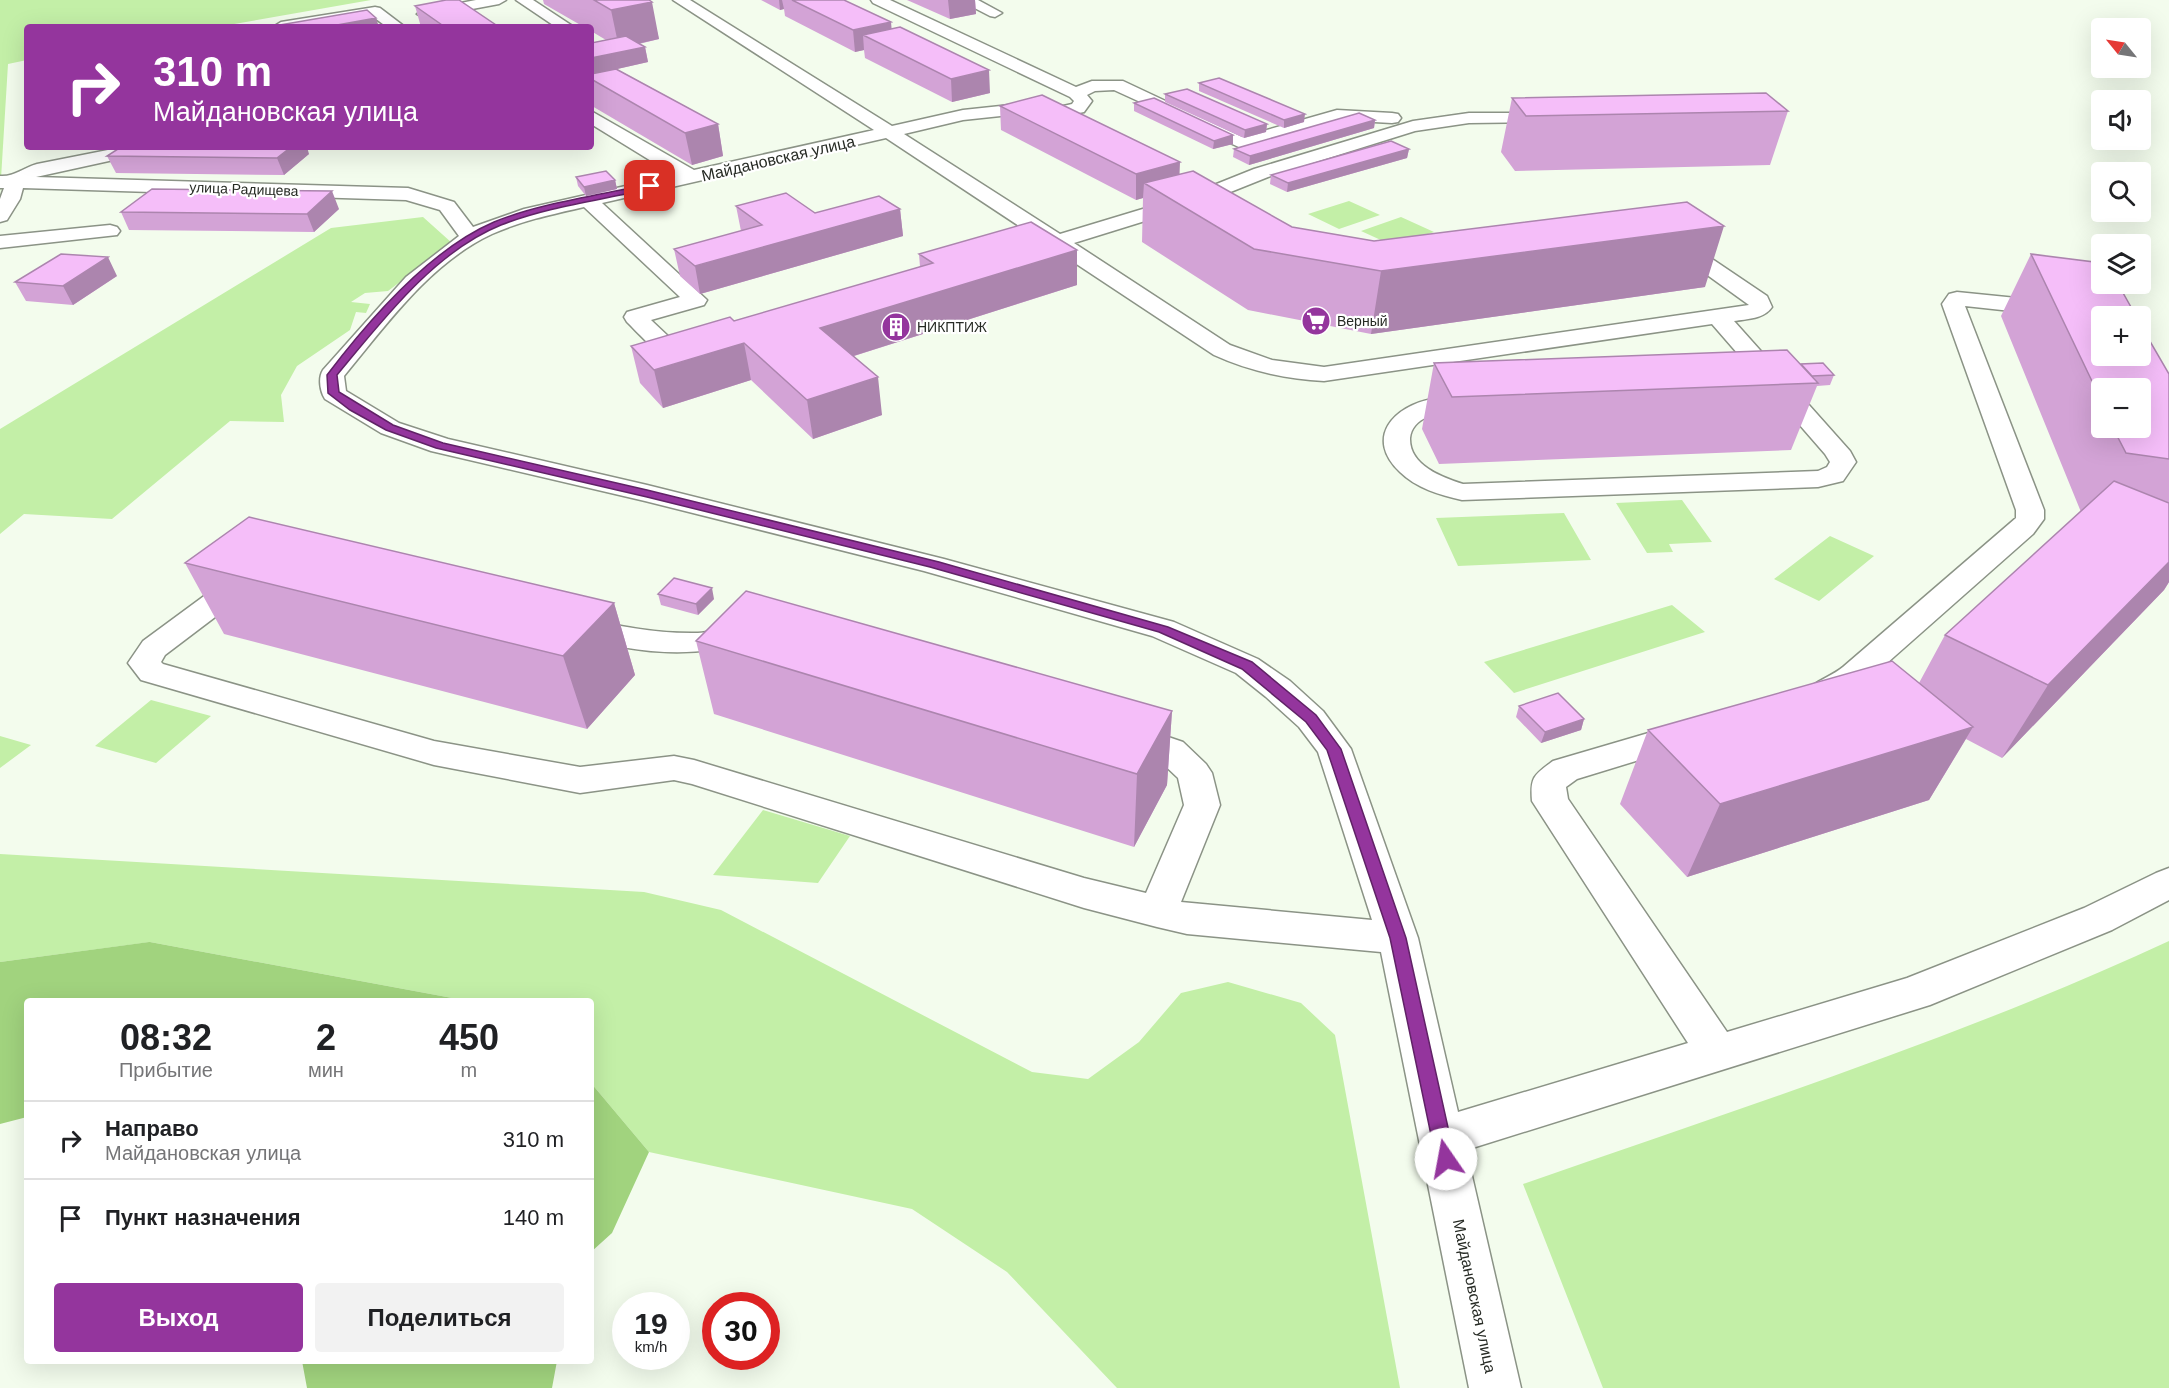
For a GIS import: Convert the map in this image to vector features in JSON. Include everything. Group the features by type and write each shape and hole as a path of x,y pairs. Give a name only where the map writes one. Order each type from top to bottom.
{"street":[{"path":"299,24 375,11 392,24 499,0"},
{"path":"523,0 561,24"},
{"name":"Майдановская улица","path":"680,0 891,133"},
{"path":"878,0 1076,93 1083,101 1078,108 1069,111 1050,114 1010,110 963,115 891,133"},
{"path":"966,0 995,13"},
{"path":"466,6 481,17"},
{"path":"1076,93 1092,86 1117,85 1241,142 1337,116 1432,122 1469,118 1574,117"},
{"path":"594,118 691,177"},
{"path":"1258,122 1279,131"},
{"path":"1043,240 1196,199 1261,173 1432,122"},
{"path":"891,133 1043,240 1222,350 1241,359 1293,372 1324,374 1718,317 1754,311 1761,307 1759,301 1674,242 1655,238"},
{"name":"Майдановская улица","path":"891,133 588,200 509,220 470,237 446,254 385,312 332,375 334,393 354,408 390,428 440,445 647,493 934,565 1163,629 1247,666 1311,719 1334,749 1398,938 1495,1388"},
{"path":"5,196 33,171 68,150"},
{"path":"33,171 135,150"},
{"name":"улица Радищева","path":"5,196 408,194 447,206 470,237"},
{"path":"1196,199 1217,210"},
{"path":"588,200 696,300 635,317 664,346 721,330"},
{"path":"0,242 110,231"},
{"path":"1790,702 1840,686 2023,528 2030,519 2030,510 1953,304 1957,299 1970,299 2076,311 2091,315"},
{"path":"1499,403 1451,405 1418,411 1401,425 1396,442 1399,452 1405,462 1428,480 1462,492 1818,479 1833,476 1840,471 1842,462 1837,451 1718,317"},
{"path":"1750,394 1785,393"},
{"path":"272,563 261,568 154,648 144,663 152,672 434,753 580,780 674,768 694,772 1084,893 1187,919 1398,938"},
{"path":"550,621 642,641 700,643 741,635 776,636"},
{"path":"1093,725 1138,738 1171,751 1194,773 1202,805 1157,912"},
{"path":"1712,726 1565,770 1548,783 1550,801 1718,1054"},
{"path":"1441,1137 1915,993 2098,919 2169,883"}],"shaded area":[{"path":"0,0 371,0 234,24 24,24 24,61 8,64 0,195"},
{"path":"1349,201 1380,215 1339,229 1308,214"},
{"path":"423,217 452,243 388,291 365,293 351,302 370,304 366,313 356,312 350,330 297,366 281,395 284,422 230,421 112,519 24,514 0,534 0,429 331,228"},
{"path":"1401,217 1434,232 1394,246 1361,231"},
{"path":"1682,500 1712,542 1669,544 1673,552 1647,553 1616,503"},
{"path":"1564,513 1591,560 1458,566 1436,518"},
{"path":"1830,536 1874,556 1819,601 1774,579"},
{"path":"1672,605 1705,632 1514,693 1484,662"},
{"path":"151,700 211,716 156,763 95,746"},
{"path":"0,736 31,745 0,768"},
{"path":"763,810 850,836 818,883 713,875"},
{"path":"0,854 644,892 721,910 1032,1072 1088,1079 1139,1042 1181,993 1228,982 1301,1003 1335,1035 1400,1388 1117,1388 1007,1272 912,1209 649,1152 594,1087 594,998 452,998 150,942 0,962"},
{"path":"2169,941 2169,1388 1603,1388 1523,1184 1930,1040 2090,976"},
{"path":"149,942 452,998 24,998 24,1118 0,1124 0,962"},
{"path":"594,1087 649,1152 612,1233 594,1249"},
{"path":"303,1364 556,1364 552,1388 307,1388"}],"building":[{"path":"459,0 495,24 441,24 415,6"},
{"path":"594,0 649,0 652,2 611,10"},
{"path":"792,0 844,0 891,22 853,30"},
{"path":"367,10 376,18 343,24 285,24"},
{"path":"900,27 989,70 951,79 863,35"},
{"path":"626,36 645,47 594,57 594,42"},
{"path":"616,69 718,124 685,133 594,81 594,73"},
{"path":"1219,78 1305,114 1284,120 1199,83"},
{"path":"1187,89 1267,124 1245,130 1165,94"},
{"path":"1766,93 1788,111 1526,116 1512,98"},
{"path":"1042,95 1180,162 1136,174 1000,106"},
{"path":"1154,98 1233,135 1214,141 1134,103"},
{"path":"1359,113 1375,120 1250,156 1234,149"},
{"path":"1391,141 1409,149 1288,183 1271,175"},
{"path":"116,150 287,150 277,158 107,156"},
{"path":"606,171 615,180 584,187 576,177"},
{"path":"1193,171 1292,227 1374,241 1687,202 1724,226 1381,271 1254,249 1144,183"},
{"path":"152,189 332,191 307,214 121,212"},
{"path":"786,193 815,213 879,196 900,209 695,266 674,249 762,225 736,206"},
{"path":"1031,222 1077,250 820,328 878,377 807,400 744,343 654,370 631,346 730,317 734,321 933,263 919,254"},
{"path":"61,254 108,257 63,286 15,282"},
{"path":"2031,254 2091,262 2091,294 2124,294 2130,306 2091,306 2091,366 2151,366 2151,343 2169,374 2169,459 2126,453 2118,438 2151,438 2151,378 2091,379"},
{"path":"1787,350 1818,383 1452,397 1434,363"},
{"path":"1823,363 1834,375 1812,376 1801,364"},
{"path":"2114,481 2169,503 2169,562 2048,685 1945,635"},
{"path":"249,517 614,603 563,656 185,563"},
{"path":"674,578 712,588 696,604 658,594"},
{"path":"746,591 1172,711 1137,774 696,641"},
{"path":"1892,661 1973,727 1720,804 1648,730"},
{"path":"1558,693 1584,719 1545,732 1519,706"}],"place":[{"name":"Верный","path":"1316,321"},
{"name":"НИКПТИЖ","path":"896,327"}],"route":[{"path":"650,186 531,213 498,223 470,237 446,254 385,312 332,375 334,393 354,408 390,428 440,445 647,493 934,565 1163,629 1247,666 1278,689 1311,719 1334,749 1398,938 1446,1159"}]}
